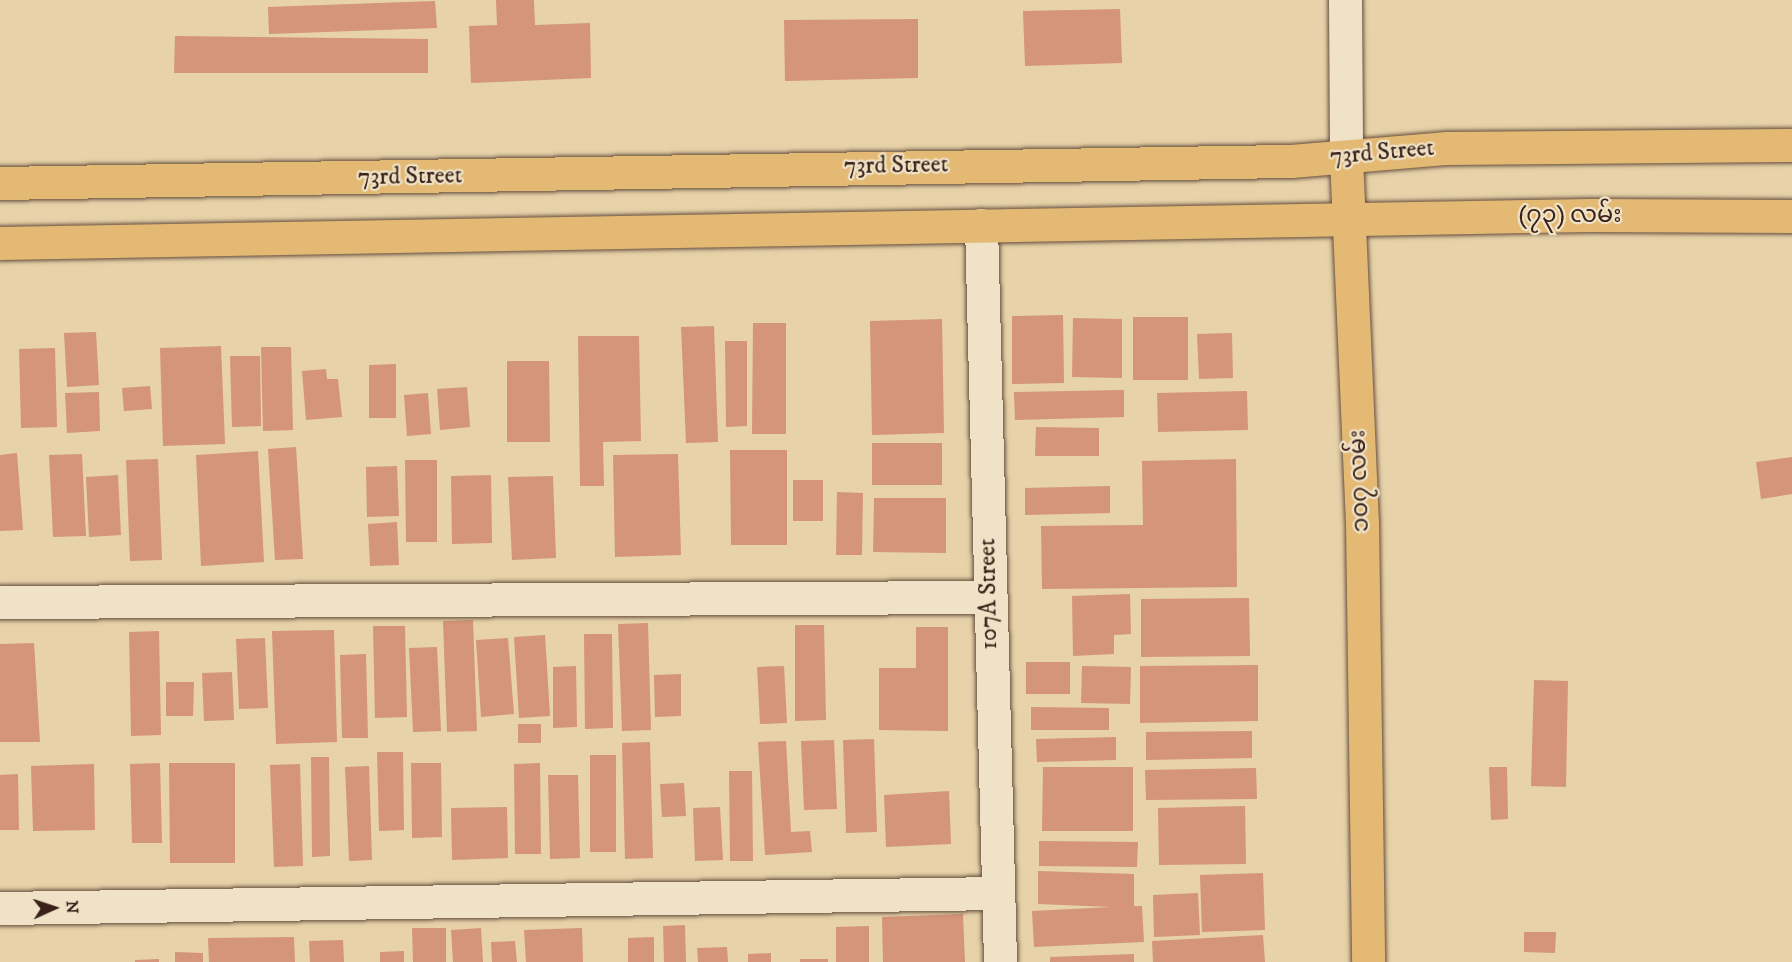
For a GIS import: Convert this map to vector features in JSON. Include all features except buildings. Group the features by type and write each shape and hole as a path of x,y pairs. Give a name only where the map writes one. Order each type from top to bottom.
{"main road":[{"name":"73rd Street","path":"0,183 1291,161 1447,148 1792,145"},
{"name":"၁၀၇ လမ်း","path":"1346,156 1362,522 1368,962"},
{"name":"(၇၃) လမ်း","path":"1349,222 1590,215 1792,216"},
{"path":"0,243 981,225 1349,222"}],"street":[{"name":"၁၀၇ လမ်း","path":"1345,0 1346,156"},
{"name":"107A Street","path":"981,225 999,962"},
{"path":"0,602 989,597"},
{"path":"0,908 998,893"}]}
